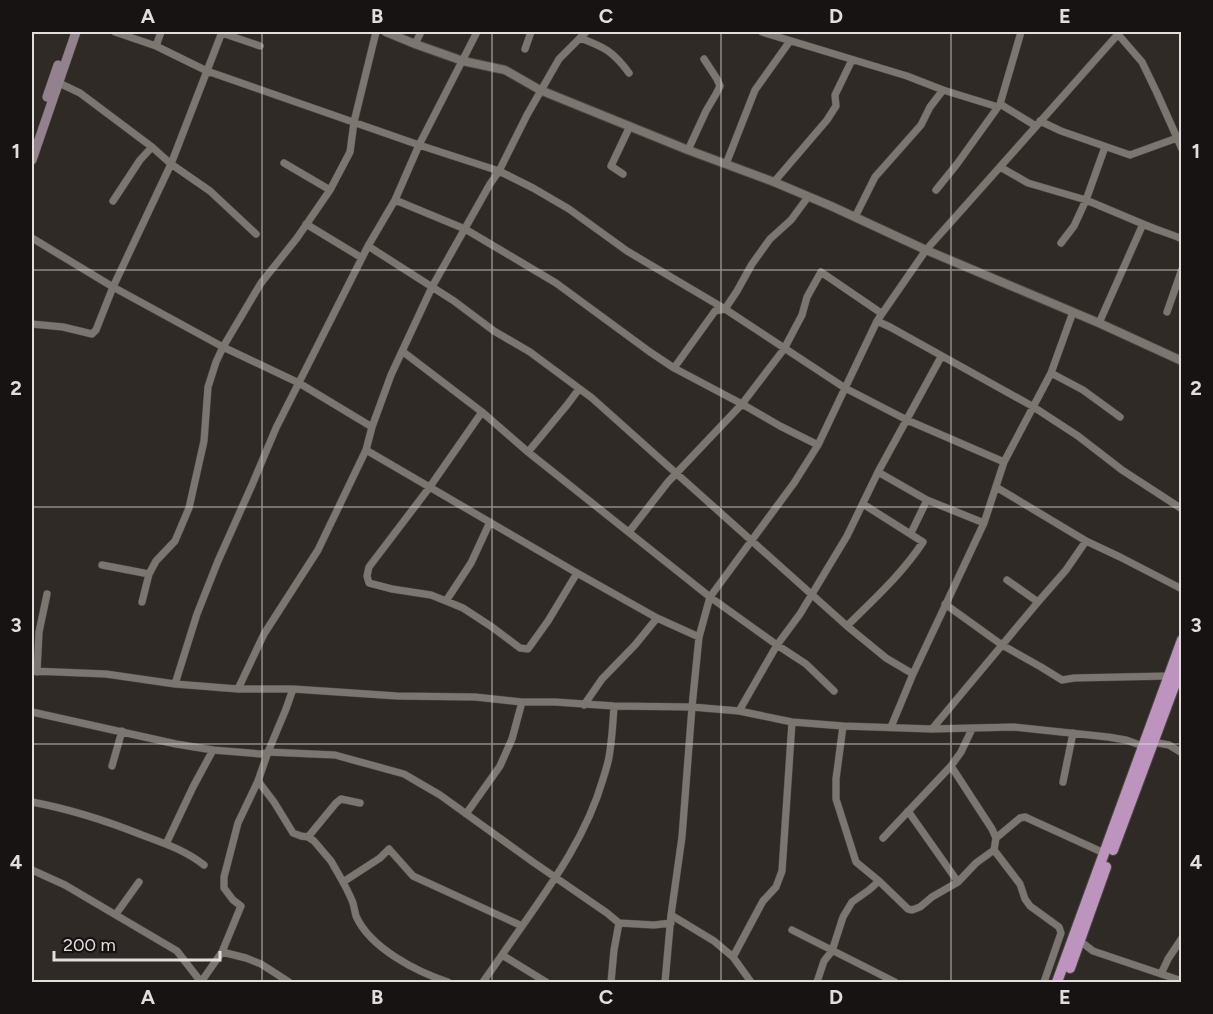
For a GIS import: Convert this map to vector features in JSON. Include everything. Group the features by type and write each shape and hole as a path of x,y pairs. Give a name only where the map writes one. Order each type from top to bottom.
{"highway":[{"path":"1065,982 1182,640"},
{"path":"1057,982 1104,853 1182,664"}],"main road":[{"path":"32,140 70,32"},
{"path":"32,160 76,32"}],"street":[{"path":"115,32 156,46 207,71 499,171 569,209 627,251 725,309 845,388 907,420 1004,462"},
{"path":"156,46 161,32"},
{"path":"32,324 92,333 96,330 112,287 171,164 222,32 260,46"},
{"path":"142,602 149,574 156,561 176,541 189,508 204,441 208,387 223,347 261,283 297,238 330,190 351,152 354,122 376,32"},
{"path":"386,32 463,61 505,70 540,90 774,182 1182,361"},
{"path":"415,44 421,32"},
{"path":"175,684 197,614 276,428 368,246 395,200 419,145 477,32"},
{"path":"525,49 531,32"},
{"path":"238,688 264,634 318,550 366,450 372,426 391,375 432,287 499,171 540,90 560,59 586,32"},
{"path":"762,32 999,106 1038,123 1130,156 1177,138"},
{"path":"936,190 999,106 1021,32"},
{"path":"665,982 682,837 699,637 710,597 794,483 818,444 881,313 926,250 1118,32 1142,62 1182,149"},
{"path":"580,38 603,47 618,59 629,73"},
{"path":"726,164 760,80 790,40"},
{"path":"688,150 720,86 704,59"},
{"path":"774,182 827,120 836,106 835,95 852,60"},
{"path":"59,83 80,93 171,164 210,191 256,234"},
{"path":"855,217 875,177 921,124 943,90"},
{"path":"623,174 611,166 630,126"},
{"path":"113,201 140,160 152,147"},
{"path":"1061,243 1074,226 1086,200 1105,147"},
{"path":"284,163 330,190"},
{"path":"1000,167 1028,183 1086,200 1182,239"},
{"path":"674,368 715,311 725,309 770,239 792,220 808,197"},
{"path":"395,200 465,230 556,283 674,368 780,426 818,444"},
{"path":"306,224 362,258"},
{"path":"1099,323 1143,224"},
{"path":"32,238 112,287 223,347 299,383 372,426"},
{"path":"368,246 432,287 494,331 530,352 592,398 847,626 886,658 913,674"},
{"path":"1167,312 1182,269"},
{"path":"629,531 677,472 742,404 784,349 821,272 881,313"},
{"path":"891,727 913,674 984,523 1004,462 1051,373 1073,312"},
{"path":"877,321 1032,406 1078,436 1122,470 1182,509"},
{"path":"402,351 482,411 528,452 710,597 806,664 834,691"},
{"path":"739,711 777,645 800,614 847,536 878,472 941,357"},
{"path":"1051,373 1083,390 1120,417"},
{"path":"528,452 579,389"},
{"path":"482,411 429,488 369,567 367,576 369,583 431,595 463,608 520,648 528,649 577,573"},
{"path":"366,450 657,618 699,637"},
{"path":"878,472 927,500 984,523"},
{"path":"996,487 1086,541 1182,589"},
{"path":"911,533 927,500"},
{"path":"847,626 895,579 923,542 863,504"},
{"path":"446,601 471,563 490,522"},
{"path":"932,729 1066,570 1086,541"},
{"path":"102,565 149,574"},
{"path":"1008,580 1038,602"},
{"path":"47,594 34,672 106,674 175,684 238,688 397,696 475,697 584,705 692,707 739,711 792,722 843,726 932,729 1014,727 1169,745 1182,753"},
{"path":"945,604 1002,645 1062,680 1168,676"},
{"path":"584,705 602,679 657,618"},
{"path":"32,870 65,885 177,951 201,982 222,952 241,906 224,888 224,877 238,823 258,781 293,689"},
{"path":"466,814 500,766 512,739 522,702"},
{"path":"483,982 556,877 588,820 609,758 614,706"},
{"path":"32,712 176,744 261,754 268,752 335,755 404,774 440,795 619,923 654,925 671,919 714,941 733,957 751,982"},
{"path":"733,957 763,901 776,887 782,871 792,722"},
{"path":"843,726 836,779 836,800 856,862 908,909 920,907 958,882 976,863 994,850 996,838 1020,818 1025,817 1104,853"},
{"path":"883,837 951,766 972,729"},
{"path":"112,766 122,731"},
{"path":"1063,782 1073,733"},
{"path":"166,844 213,750"},
{"path":"951,766 996,838"},
{"path":"258,781 274,802 292,833 314,841 331,861 352,900 357,916 377,943 411,968 448,982"},
{"path":"308,837 336,802 341,799 360,803"},
{"path":"32,802 119,826 191,855 204,866"},
{"path":"908,811 958,882"},
{"path":"343,882 380,858 389,849 413,876 522,926"},
{"path":"994,850 1020,884 1030,906 1059,927 1061,933 1044,982"},
{"path":"817,982 824,961 832,951 843,917 852,902 879,881"},
{"path":"116,914 139,882"},
{"path":"610,982 619,923"},
{"path":"792,930 891,979"},
{"path":"1161,974 1182,938"},
{"path":"1080,941 1093,951 1182,981"},
{"path":"222,952 261,964 289,982"},
{"path":"502,955 546,982"}]}
